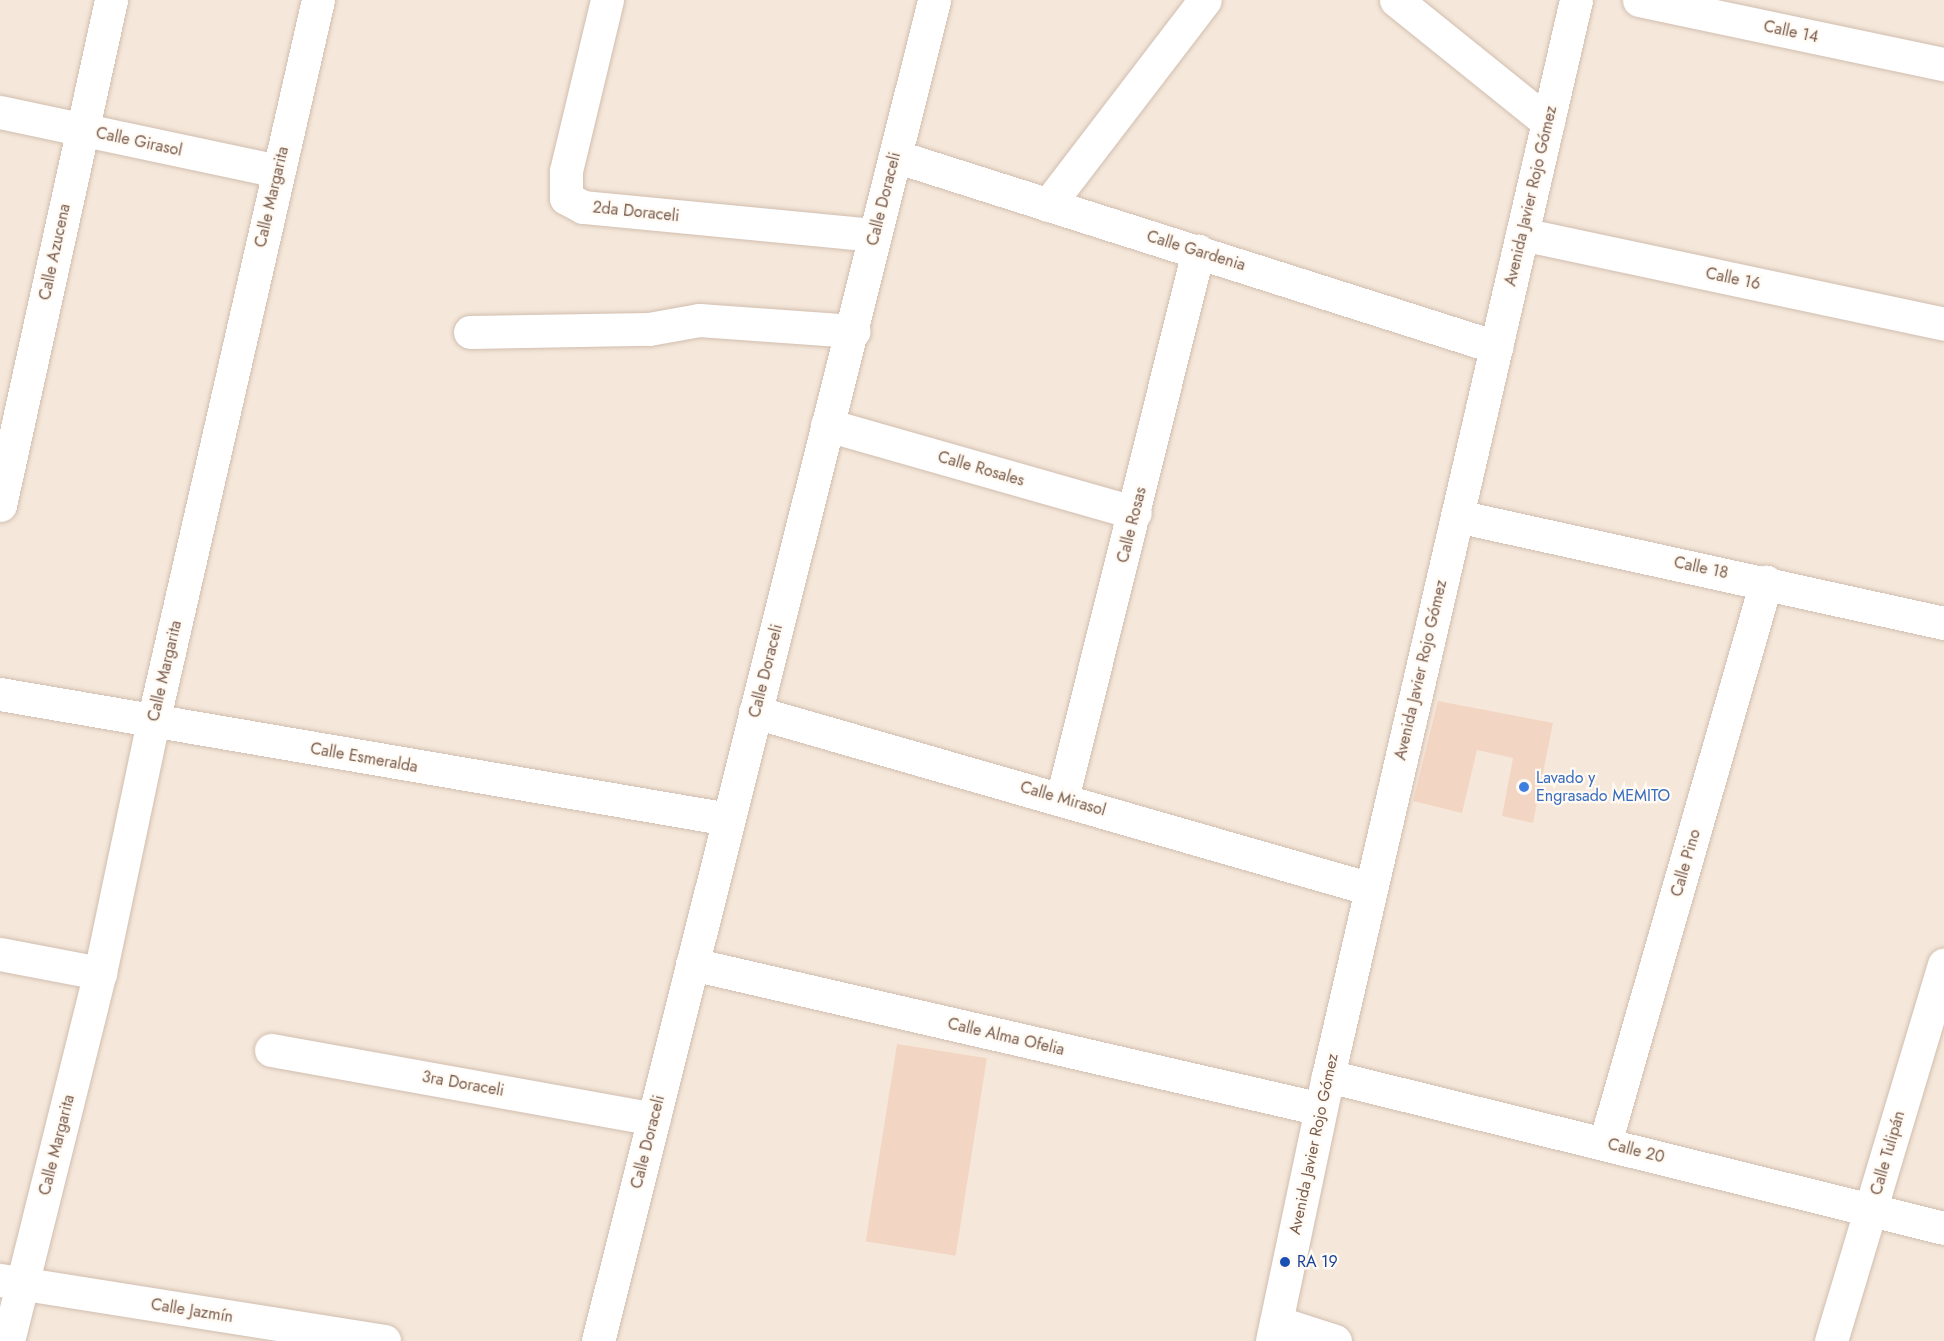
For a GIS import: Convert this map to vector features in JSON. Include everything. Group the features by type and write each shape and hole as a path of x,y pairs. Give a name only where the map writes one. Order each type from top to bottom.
{"street":[{"name":"Calle Azucena","path":"0,505 111,0"},
{"name":"Calle Margarita","path":"8,1341 11,1282 100,973 153,722 318,0"},
{"name":"2da Doraceli","path":"607,0 566,171 566,198 583,207 875,235"},
{"name":"Calle Doraceli","path":"598,1341 827,425 854,331 875,235 934,0"},
{"path":"1048,205 1204,0"},
{"path":"1396,0 1548,122"},
{"name":"Avenida Javier Rojo Gómez","path":"1274,1332 1328,1076 1576,0"},
{"name":"Calle 14","path":"1639,0 1944,64"},
{"name":"Calle Girasol","path":"0,112 278,171"},
{"name":"Calle Gardenia","path":"895,156 1496,347"},
{"name":"Calle 16","path":"1522,234 1944,324"},
{"name":"Calle Rosas","path":"1062,799 1135,513 1198,251"},
{"path":"470,332 649,329 699,320 854,331"},
{"name":"Calle Rosales","path":"827,425 1135,513"},
{"name":"Calle 18","path":"1456,516 1766,582 1944,623"},
{"name":"Calle Pino","path":"1605,1143 1766,582"},
{"name":"Calle Esmeralda","path":"0,694 728,819"},
{"name":"Calle Mirasol","path":"755,712 1371,889"},
{"path":"0,954 100,973"},
{"name":"Calle Alma Ofelia","path":"692,964 1321,1109"},
{"name":"Calle Tulipán","path":"1831,1341 1944,964"},
{"name":"3ra Doraceli","path":"271,1050 654,1119"},
{"name":"Calle 20","path":"1328,1076 1944,1228"},
{"name":"Calle Jazmín","path":"11,1282 384,1341"},
{"path":"1274,1332 1335,1341"}],"shaded area":[{"path":"0,0 1400,0 1552,129 1582,0 1944,0 1944,1341 0,1341"},
{"path":"1407,0 1581,0 1553,123"}],"building":[{"name":"Lavado y Engrasado MEMITO","path":"1438,701 1553,723 1533,823 1502,816 1513,758 1477,750 1462,813 1413,801"},
{"path":"897,1044 987,1058 956,1256 866,1242"}],"place":[{"name":"Lavado y Engrasado MEMITO","path":"1524,787"},
{"name":"RA 19","path":"1285,1262"}]}
